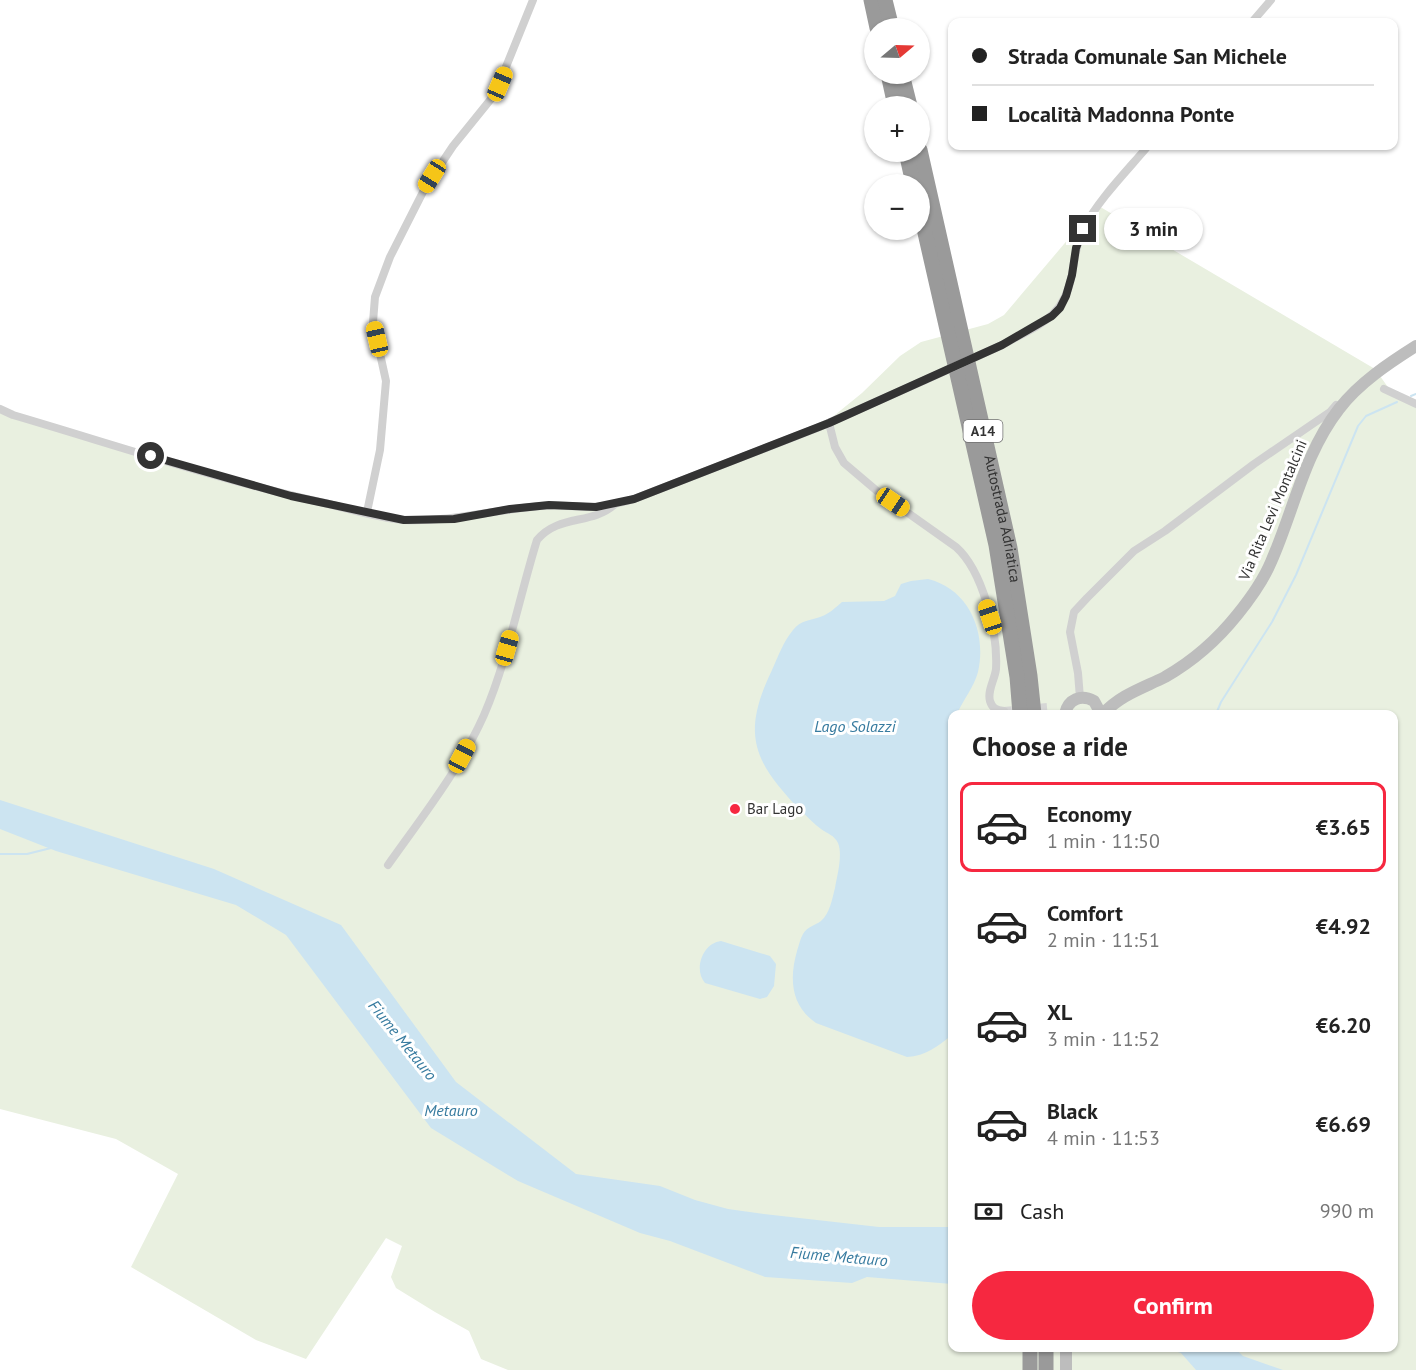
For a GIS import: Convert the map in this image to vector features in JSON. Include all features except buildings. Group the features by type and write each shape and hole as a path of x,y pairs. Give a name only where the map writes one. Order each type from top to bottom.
{"highway":[{"path":"871,0 876,18"},
{"path":"885,0 890,18"},
{"name":"Autostrada Adriatica","path":"923,162 1010,548 1034,710"},
{"name":"Autostrada Adriatica","path":"927,240 996,545 1017,677 1020,710"},
{"path":"1030,1352 1030,1370"},
{"path":"1046,1352 1046,1370"}],"main road":[{"name":"Via Rita Levi Montalcini","path":"1106,710 1122,698 1166,676 1196,657 1236,617 1256,591 1271,562 1308,462 1338,410 1366,382 1416,346"},
{"name":"Via Rita Levi Montalcini","path":"1080,698 1094,701 1122,698"},
{"path":"1067,710 1069,704 1080,698"},
{"path":"1094,701 1101,710"},
{"path":"1066,1352 1066,1370"}],"street":[{"path":"367,512 380,450 386,381 373,322 375,297 390,257 424,188 453,146 495,94 533,0"},
{"path":"1255,18 1271,0"},
{"path":"0,409 13,415 291,496 404,520 454,519 549,505 596,507 615,505 829,423 1002,345 1052,316 1060,308 1066,296 1076,248 1083,229 1108,193 1145,150"},
{"path":"1080,698 1077,664 1070,632 1074,612 1134,551 1330,412 1372,370"},
{"path":"1384,389 1416,404"},
{"path":"829,423 835,447 844,463 876,491 964,554 972,568 990,617 996,646 996,671 989,696 993,708 1000,710"},
{"path":"388,865 456,766 484,713 502,665 537,540 555,525 607,511 615,505"}],"green space":[{"path":"1097,205 1375,369 1390,390 1416,405 1416,1370 508,1370 481,1359 469,1331 396,1288 391,1277 402,1246 386,1238 306,1359 256,1340 131,1267 178,1174 116,1139 0,1109 0,412 237,481 407,522 506,509 626,503 825,423 862,393 900,356 921,342 988,324 1004,315"}],"water":[{"name":"Lago Solazzi","path":"928,579 942,584 964,602 977,628 980,657 974,683 959,710 948,710 948,1038 937,1047 907,1057 816,1023 801,1009 794,991 794,961 805,931 821,921 829,910 838,872 839,848 835,838 818,827 801,811 772,777 757,746 755,730 762,693 789,635 796,627 832,611 842,602 884,601 895,596 901,584"},
{"name":"Metauro","path":"0,800 214,869 341,925 456,1082 576,1174 660,1186 695,1200 728,1209 879,1227 948,1227 948,1284 867,1277 852,1283 765,1277 670,1241 640,1233 518,1181 431,1128 286,935 236,905 56,851 0,829"},
{"path":"721,941 770,956 776,964 774,986 767,997 760,999 705,983 700,971 702,958 709,946"},
{"path":"1178,1352 1239,1352 1243,1356 1283,1370 1196,1370"}],"waterway":[{"path":"1411,396 1416,394"},
{"path":"1218,710 1272,622 1296,575 1358,426 1366,416 1397,402"},
{"path":"0,854 27,854 51,848"}],"tunnel":[{"path":"1015,710 1047,707"}],"place":[{"name":"Bar Lago","path":"735,809"}],"route":[{"path":"151,456 291,496 404,520 454,519 549,505 596,507 615,505 778,444 894,395 1002,345 1052,316 1060,308 1066,296 1076,248 1083,229"}],"water label":[{"name":"Fiume Metauro","path":"403,1040"},
{"name":"Fiume Metauro","path":"839,1256"}]}
